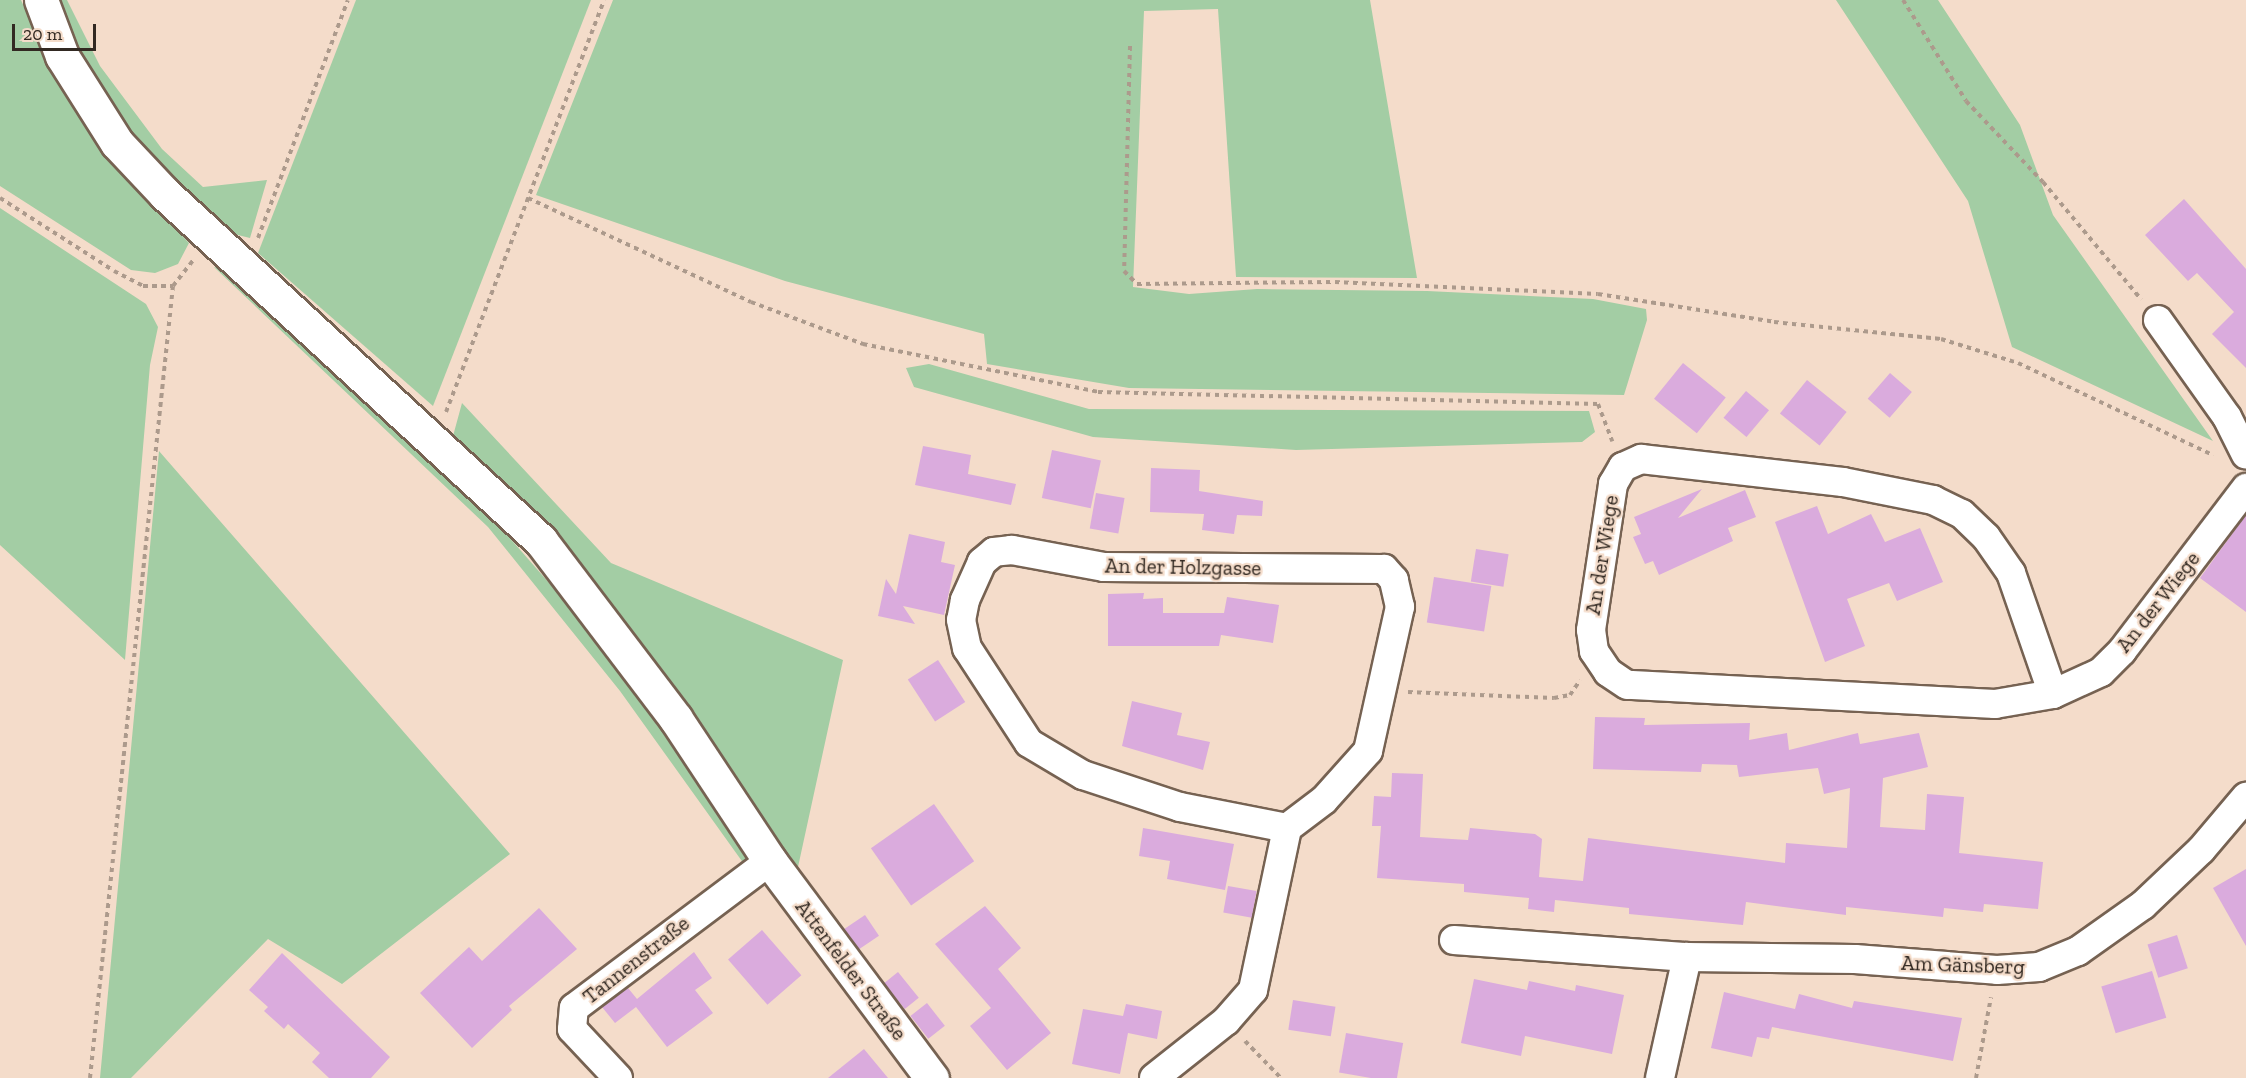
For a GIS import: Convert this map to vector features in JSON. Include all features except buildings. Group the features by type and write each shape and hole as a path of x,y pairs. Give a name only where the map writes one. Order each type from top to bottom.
{"street":[{"name":"Attenfelder Straße","path":"41,0 62,56 117,143 210,238 250,268 541,541 676,719 770,861 932,1078"},
{"path":"2158,320 2227,417 2235,458"},
{"name":"An der Wiege","path":"2053,694 2011,573 1986,537 1962,514 1933,500 1835,481 1641,459 1623,467 1613,484 1602,538 1591,630 1594,651 1608,672 1627,685 1663,690 1995,704 2053,694 2100,672 2122,651 2246,488"},
{"name":"An der Holzgasse","path":"1012,550 1104,567 1157,570 1384,569 1394,580 1400,607 1368,751 1324,800 1287,828 1180,807 1093,778 1029,743 967,648 961,620 965,600 982,562 994,552 1012,550"},
{"name":"Am Gänsberg","path":"1454,940 1687,957 1855,959 1997,970 2039,967 2078,951 2143,905 2201,850 2246,797"},
{"path":"1154,1078 1226,1021 1253,990 1287,828"},
{"name":"Tannenstraße","path":"618,1078 572,1029 574,1008 770,861"},
{"path":"1660,1078 1687,957"}],"path":[{"path":"250,268 264,215 348,0"},
{"path":"435,441 604,0"},
{"path":"1903,0 1966,101 2043,182 2158,320"},
{"path":"1130,46 1124,271 1137,284 1335,282 1598,294 1774,322 1941,339 2018,363 2235,458"},
{"path":"0,198 114,271 143,286 173,286"},
{"path":"528,198 751,302 863,344 1098,392 1598,404 1623,467"},
{"path":"90,1078 173,286 210,238"},
{"path":"1380,692 1570,695 1594,651"},
{"path":"1976,1078 1997,970"},
{"path":"1226,1021 1281,1078"}],"green space":[{"path":"0,0 21,0 57,81 116,165 189,243 178,264 155,273 131,270 0,186"},
{"path":"52,0 67,0 100,66 162,149 203,187 267,180 250,238 230,233 186,196 132,136 89,74"},
{"path":"356,0 591,0 433,406 258,253"},
{"path":"613,0 1370,0 1417,278 1236,277 1218,9 1144,11 1133,287 1189,294 1257,289 1427,291 1593,299 1646,309 1647,320 1624,395 1129,388 987,364 984,334 785,281 536,195"},
{"path":"1836,0 1938,0 2020,125 2053,215 2213,441 2012,347 1968,201"},
{"path":"0,208 146,304 158,327 150,365 125,660 0,545"},
{"path":"214,267 229,270 363,388 493,519 585,624 683,753 749,853 744,864 620,691 488,527"},
{"path":"929,364 1089,409 1589,411 1595,432 1582,442 1296,450 1093,437 914,387 906,368"},
{"path":"462,403 611,563 843,660 798,867 596,596 453,436"},
{"path":"159,451 510,854 342,984 268,939 131,1078 100,1078"}]}
